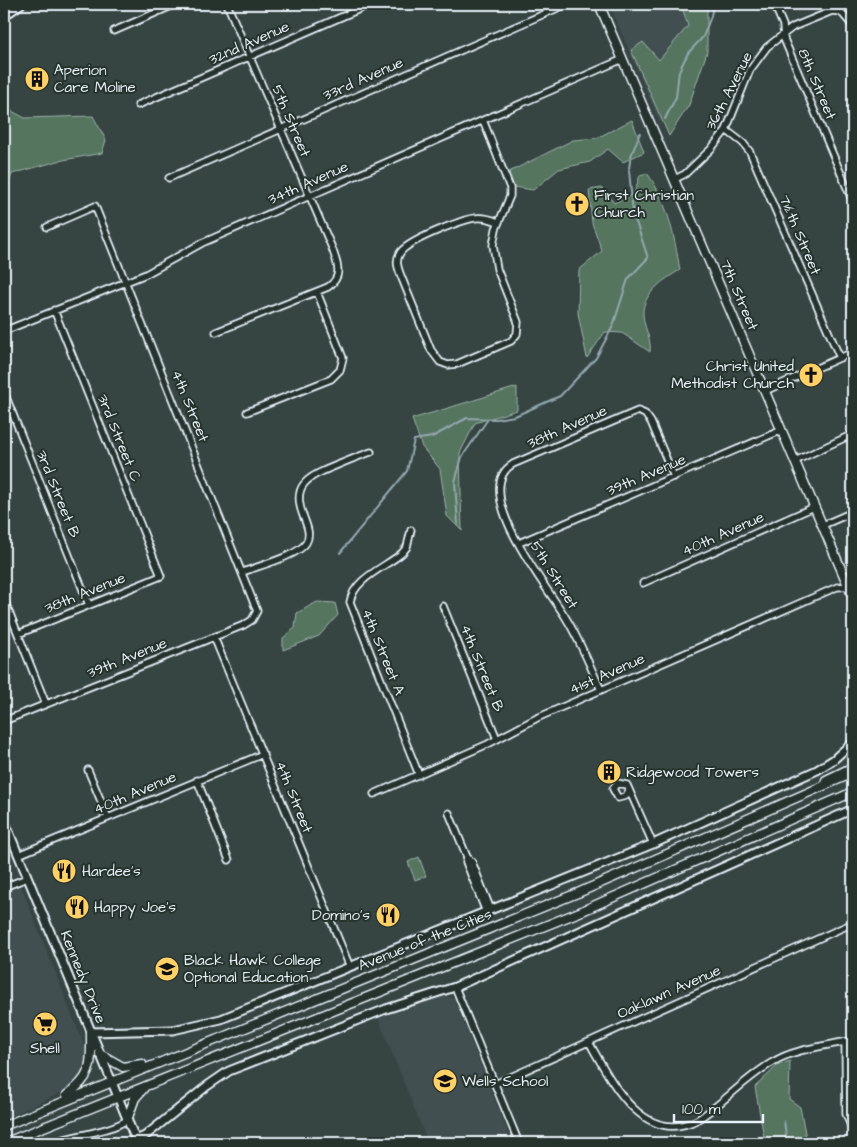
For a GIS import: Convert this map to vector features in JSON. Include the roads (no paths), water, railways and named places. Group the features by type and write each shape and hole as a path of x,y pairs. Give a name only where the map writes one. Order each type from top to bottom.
{"main road":[{"name":"7th Street","path":"599,4 814,508 851,586 853,597"},
{"path":"769,810 853,766"},
{"name":"Avenue of the Cities","path":"4,1126 580,892 853,773"},
{"name":"Avenue of the Cities","path":"4,1143 582,911 853,792"},
{"path":"820,807 853,796"},
{"path":"100,1054 119,1066 130,1067 250,1025"},
{"path":"43,1109 83,1083 90,1069 91,1032"},
{"path":"127,1120 135,1098 149,1085"}],"street":[{"path":"4,16 20,4"},
{"path":"114,31 176,4"},
{"name":"5th Street","path":"227,4 338,264 338,277 332,284 317,292"},
{"name":"32nd Avenue","path":"138,105 370,4"},
{"name":"33rd Avenue","path":"169,178 567,4"},
{"name":"8th Street","path":"774,4 783,25 782,32 853,202"},
{"name":"36th Avenue","path":"674,179 685,174 711,149 726,130 750,70 767,47 782,32 819,15 838,11 853,26"},
{"name":"34th Avenue","path":"4,331 126,282 160,267 202,243 623,59"},
{"path":"483,120 510,188 510,196 498,222 494,254 497,269 517,317 518,331 515,338 506,344 463,362 452,366 440,362 431,350 401,276 397,264 398,257 410,243 468,220 482,217 498,222"},
{"name":"7½th Street","path":"726,130 750,152 840,358"},
{"name":"4th Street","path":"47,227 95,206 243,572 257,608 256,615"},
{"path":"216,332 317,292 343,358 342,366 330,379 248,412"},
{"name":"3rd Street C","path":"54,310 161,576"},
{"path":"765,391 853,352"},
{"name":"3rd Street B","path":"4,392 89,604"},
{"name":"38th Avenue","path":"504,471 512,464 629,413 642,412 651,422 674,477"},
{"name":"39th Avenue","path":"519,543 782,430"},
{"path":"795,461 853,434"},
{"path":"243,572 296,551 306,543 308,531 298,502 299,493 306,480 316,474 371,452"},
{"name":"5th Street","path":"504,471 500,488 501,507 507,524 570,625 601,690"},
{"name":"40th Avenue","path":"643,583 814,508"},
{"path":"823,525 853,512"},
{"name":"4th Street A","path":"411,530 407,547 402,554 360,584 354,591 350,602 419,775"},
{"name":"38th Avenue","path":"18,634 161,576"},
{"name":"41st Avenue","path":"374,794 497,739 537,718 837,586 851,586"},
{"path":"4,599 46,704"},
{"name":"4th Street B","path":"443,606 497,739"},
{"name":"39th Avenue","path":"4,721 249,623 256,615"},
{"name":"4th Street","path":"214,637 350,967"},
{"name":"Avenue of the Cities","path":"91,1032 163,1031 197,1026 221,1019 653,844 817,770 834,760 853,742"},
{"name":"40th Avenue","path":"18,855 263,754"},
{"path":"88,770 108,818"},
{"path":"197,780 229,860"},
{"path":"628,792 632,795 653,844"},
{"path":"136,1142 229,1072 386,1009 455,987 853,809"},
{"path":"449,813 467,857 466,862 489,911"},
{"name":"Kennedy Drive","path":"4,820 136,1142"},
{"path":"4,888 27,878"},
{"name":"Oaklawn Avenue","path":"495,1084 853,924"},
{"path":"455,987 519,1143"},
{"path":"589,1042 624,1102 644,1120 664,1128 678,1127 696,1120 753,1075 776,1060 853,1040"},
{"path":"845,1042 846,1114 853,1132"},
{"path":"50,1143 118,1126 127,1120"}],"waterway":[{"path":"665,119 676,97 679,71 688,53 703,37 714,4"},
{"path":"629,168 631,156 640,133"},
{"path":"340,553 407,471 414,440 432,437 467,418 496,419 515,416 560,396 596,358 613,326 628,279 648,258 633,213 629,170"},
{"path":"458,525 455,482 462,457 488,419"},
{"path":"784,1121 787,1143"}],"place":[{"name":"Aperion Care Moline","path":"37,79"},
{"name":"First Christian Church","path":"577,204"},
{"name":"Christ United Methodist Church","path":"811,375"},
{"name":"Ridgewood Towers","path":"609,772"},
{"name":"Hardee's","path":"64,871"},
{"name":"Happy Joe's","path":"77,907"},
{"name":"Domino's","path":"388,915"},
{"name":"Black Hawk College Optional Education","path":"167,969"},
{"name":"Shell","path":"45,1024"},
{"name":"Wells School","path":"445,1081"}]}
